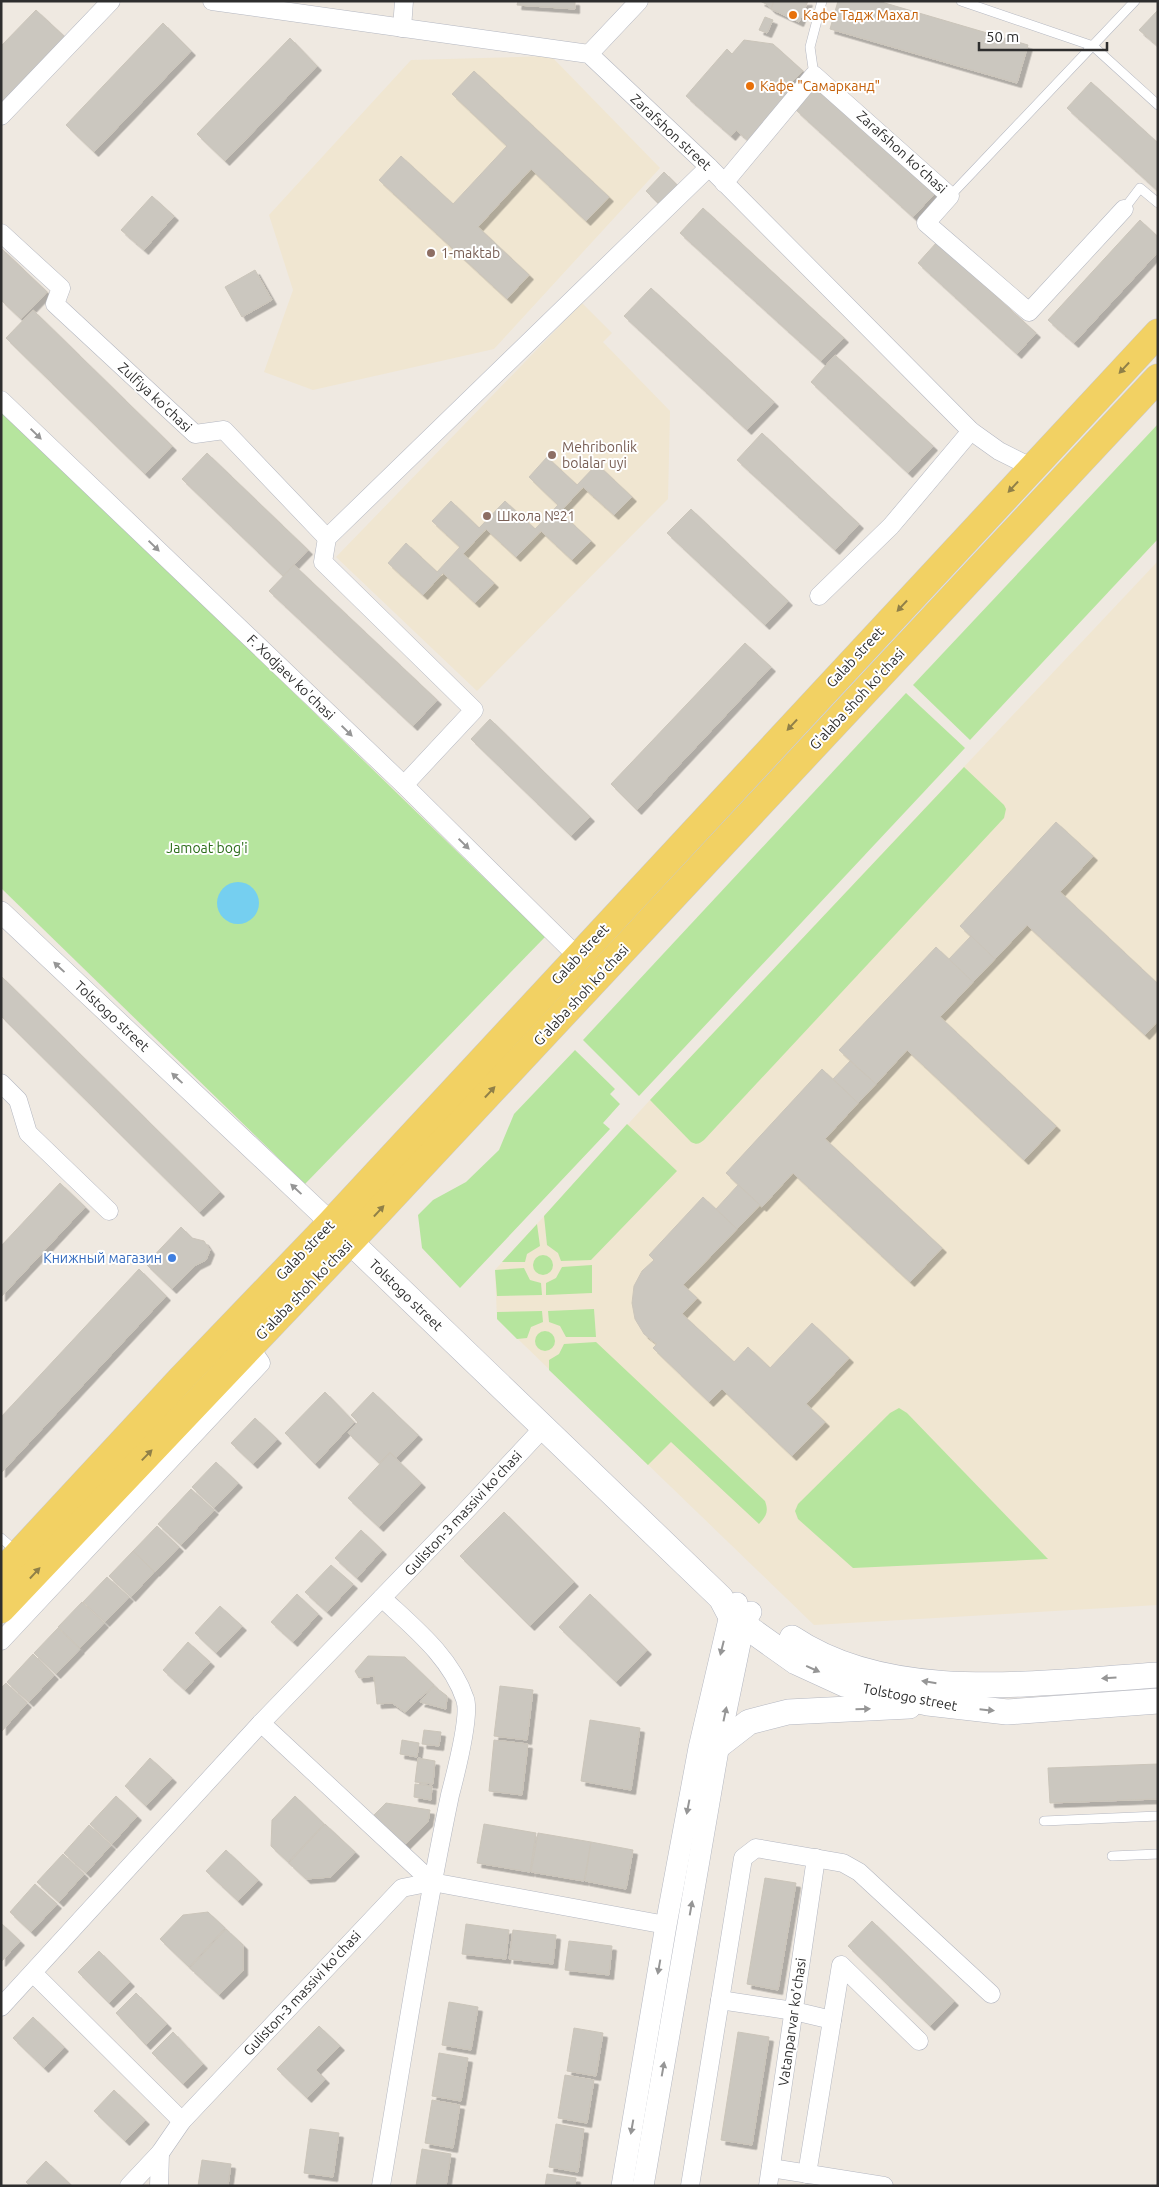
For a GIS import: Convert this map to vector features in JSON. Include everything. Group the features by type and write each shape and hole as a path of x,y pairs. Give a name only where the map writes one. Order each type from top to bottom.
{"main road":[{"name":"Galab street","path":"7,1555 181,1379 331,1223 1031,467 1158,333"},
{"name":"G'alaba shoh ko'chasi","path":"1,1608 351,1241 1158,378"},
{"name":"Tolstogo street","path":"331,1223 737,1610 796,1662 844,1684 928,1703 1007,1712 1158,1702"},
{"name":"Tolstogo street","path":"737,1610 808,1649 870,1673 947,1685 1012,1684 1158,1675"},
{"path":"718,1746 749,1722 788,1712 895,1708 928,1703"}],"street":[{"path":"1,116 111,1"},
{"path":"212,1 589,54 639,1"},
{"path":"402,28 404,1"},
{"name":"Zarafshon street","path":"589,54 709,167 971,431 999,451 1031,467"},
{"path":"724,183 814,74"},
{"name":"Zarafshon ko‘chasi","path":"814,74 950,196 926,223 1029,312 1124,209"},
{"path":"404,785 474,710 323,562 327,538 709,167"},
{"name":"Zulfiya ko'chasi","path":"1,233 61,288 55,304 195,434 224,430 327,538"},
{"name":"F. Xodjaev ko'chasi","path":"1,400 404,785 578,957"},
{"path":"819,596 891,526 971,431"},
{"name":"Tolstogo street","path":"1,912 331,1223"},
{"path":"1,1083 18,1100 28,1134 109,1211"},
{"path":"1,1641 261,1363 250,1347"},
{"name":"Guliston-3 massivi ko'chasi","path":"1,2007 261,1722 544,1427"},
{"path":"382,1598 432,1647 452,1672 466,1701 463,1738 432,1882 382,2186"},
{"path":"643,2186 718,1746 737,1610"},
{"path":"622,2186 666,1925 702,1730 737,1610"},
{"path":"261,1722 432,1882 666,1925"},
{"path":"690,2186 743,1858 756,1848 843,1863 859,1872 991,1994"},
{"name":"Vatanparvar ko'chasi","path":"768,2186 816,1858"},
{"name":"Guliston-3 massivi ko'chasi","path":"129,2186 160,2153 182,2121 402,1888 432,1882"},
{"path":"807,2174 841,1965 919,2041"},
{"path":"33,1973 182,2121"},
{"path":"720,2000 794,2011 832,2020"},
{"path":"159,2186 160,2153"},
{"path":"771,2168 884,2186"}],"lane":[{"path":"814,74 810,47 822,1"},
{"path":"961,1 1094,46 1158,104"},
{"path":"950,196 1135,1"},
{"path":"1124,209 1140,188 1158,203"},
{"path":"1044,1821 1158,1816"},
{"path":"1112,1856 1158,1854"}],"shaded area":[{"name":"1-maktab","path":"551,56 660,168 494,349 313,390 264,372 293,290 269,215 411,60"},
{"name":"Mehribonlik bolalar uyi","path":"582,303 612,333 603,342 670,411 668,499 477,691 336,557"},
{"path":"1158,561 1158,1605 814,1625 497,1319 495,1270 650,1100"}],"green space":[{"name":"Jamoat bog'i","path":"1,408 545,937 305,1184 1,888"},
{"path":"1158,424 1158,539 970,740 913,685"},
{"path":"906,693 965,748 639,1096 583,1040"},
{"path":"964,767 1004,805 1006,809 1004,818 704,1140 698,1144 691,1142 650,1100"},
{"path":"575,1050 615,1089 610,1094 620,1104 603,1123 610,1129 460,1288 422,1248 418,1215 433,1200 466,1182 499,1150 514,1114"},
{"path":"627,1124 677,1171 591,1260 561,1261 558,1253 547,1245 544,1216"},
{"path":"537,1224 540,1246 527,1254 525,1262 502,1262"},
{"path":"539,1255 547,1255 553,1261 553,1269 547,1275 539,1275 533,1269 533,1261"},
{"path":"592,1265 592,1293 546,1295 546,1283 556,1278 562,1267"},
{"path":"524,1268 530,1280 541,1283 542,1295 497,1296 495,1270"},
{"path":"594,1309 596,1337 566,1337 560,1326 549,1322 548,1311"},
{"path":"542,1311 543,1322 531,1327 527,1338 517,1339 497,1319 497,1312"},
{"path":"541,1331 549,1331 555,1337 555,1345 549,1351 541,1351 535,1345 535,1337"},
{"path":"596,1342 765,1501 766,1514 759,1524 671,1442 648,1465 549,1370 549,1360 559,1354 564,1344"},
{"path":"899,1408 907,1413 1048,1559 853,1568 798,1519 795,1511 798,1504 890,1413"}],"water":[{"path":"238,882 253,888 259,903 253,918 238,924 223,918 217,903 223,888"}],"building":[{"path":"518,1 575,1 575,9 517,5"},
{"path":"760,1 774,1 771,9"},
{"name":"Кафе Тадж Махал","path":"774,1 808,1 799,22 771,9"},
{"path":"838,1 878,1 1028,45 1017,83 830,29"},
{"path":"36,10 65,37 1,104 1,46"},
{"path":"1158,10 1158,46 1139,30"},
{"path":"765,17 773,20 767,33 759,30"},
{"path":"163,23 191,51 94,152 66,125"},
{"path":"290,38 317,66 225,161 197,134"},
{"path":"744,40 773,44 803,71 792,82 798,87 750,142 736,130 731,136 686,96 727,49 732,54"},
{"path":"474,71 609,197 586,221 531,169 478,227 529,275 507,299 379,180 401,156 453,204 507,146 452,94"},
{"path":"1091,82 1158,143 1158,191 1067,108"},
{"path":"816,85 935,193 913,217 796,110"},
{"path":"664,172 679,187 661,206 646,191"},
{"path":"152,196 174,216 144,250 121,230"},
{"path":"703,208 844,338 821,361 680,233"},
{"path":"1140,220 1158,237 1158,252 1074,343 1048,320"},
{"path":"937,242 1036,333 1017,354 918,263"},
{"path":"1,248 47,292 21,319 1,300"},
{"path":"255,270 272,300 242,317 225,287"},
{"path":"651,288 774,402 747,430 624,316"},
{"path":"33,310 172,446 145,474 6,338"},
{"path":"835,355 933,446 908,473 811,382"},
{"path":"762,433 859,524 835,550 737,460"},
{"path":"207,453 308,550 283,576 182,479"},
{"path":"547,457 577,485 597,464 632,497 614,515 583,487 560,512 591,541 572,560 541,531 516,557 486,529 463,554 494,583 475,603 443,573 423,595 388,563 406,543 437,572 460,547 432,521 451,501 479,528 505,501 535,529 558,505 529,477"},
{"path":"691,509 788,601 765,625 667,533"},
{"path":"294,565 437,700 413,726 269,591"},
{"path":"745,643 771,667 637,810 611,784"},
{"path":"490,719 590,817 571,836 471,739"},
{"path":"1056,822 1093,856 1060,892 1158,984 1158,1021 1145,1035 1027,925 995,959 960,926"},
{"path":"971,936 995,959 973,982 949,959"},
{"path":"936,947 973,982 940,1017 1056,1126 1024,1160 907,1050 876,1084 839,1050"},
{"path":"1,976 220,1192 199,1212 1,1016"},
{"path":"850,1061 876,1084 858,1103 833,1079"},
{"path":"822,1069 858,1103 825,1139 942,1248 910,1282 793,1173 762,1207 726,1173"},
{"path":"60,1183 85,1207 1,1297 1,1246"},
{"path":"738,1185 760,1205 737,1229 716,1209"},
{"path":"703,1197 737,1229 683,1285 697,1298 682,1314 734,1362 748,1347 770,1368 812,1323 849,1358 806,1404 825,1422 792,1456 722,1389 709,1402 653,1348 657,1344 644,1334 635,1319 632,1303 634,1286 642,1271 654,1260 649,1255"},
{"path":"181,1227 192,1238 204,1241 210,1250 206,1260 196,1265 172,1289 146,1264"},
{"path":"139,1269 166,1296 1,1473 1,1417"},
{"path":"325,1392 354,1422 315,1464 285,1433"},
{"path":"373,1392 418,1435 396,1458 390,1452 379,1463 348,1433 358,1422 351,1415"},
{"path":"255,1418 277,1439 253,1464 231,1443"},
{"path":"390,1453 421,1483 379,1527 348,1498"},
{"path":"216,1462 238,1483 214,1508 192,1487"},
{"path":"191,1489 214,1510 181,1545 158,1524"},
{"path":"504,1512 574,1582 530,1626 460,1556"},
{"path":"157,1526 179,1547 155,1572 133,1551"},
{"path":"361,1530 382,1550 357,1578 335,1558"},
{"path":"133,1551 154,1572 131,1597 109,1576"},
{"path":"331,1565 353,1584 327,1612 305,1592"},
{"path":"107,1577 129,1597 105,1622 83,1602"},
{"path":"297,1594 318,1614 293,1642 271,1622"},
{"path":"590,1594 647,1650 616,1682 559,1627"},
{"path":"82,1602 104,1623 80,1648 58,1627"},
{"path":"220,1606 242,1626 216,1653 195,1633"},
{"path":"58,1628 80,1649 56,1674 34,1653"},
{"path":"188,1642 210,1662 185,1690 163,1670"},
{"path":"33,1654 54,1675 29,1702 7,1682"},
{"path":"368,1656 405,1657 434,1685 405,1712 392,1703 377,1704 374,1676 359,1678 355,1671"},
{"path":"6,1683 27,1703 2,1731 1,1688"},
{"path":"434,1686 447,1696 446,1709 420,1702"},
{"path":"500,1686 533,1690 527,1740 494,1736"},
{"path":"590,1720 640,1728 631,1790 581,1781"},
{"path":"424,1730 441,1732 439,1746 422,1744"},
{"path":"402,1740 419,1743 417,1757 400,1754"},
{"path":"494,1740 528,1744 522,1795 489,1791"},
{"path":"150,1758 172,1778 146,1806 125,1786"},
{"path":"418,1758 435,1761 433,1784 415,1782"},
{"path":"1158,1764 1158,1799 1050,1803 1048,1768"},
{"path":"415,1784 432,1786 431,1800 414,1797"},
{"path":"116,1796 137,1816 112,1844 90,1824"},
{"path":"295,1796 324,1824 288,1862 271,1846 272,1820"},
{"path":"386,1803 430,1810 428,1822 403,1847 373,1816"},
{"path":"325,1824 355,1852 331,1877 306,1879 289,1863"},
{"path":"484,1824 536,1833 530,1872 477,1863"},
{"path":"89,1825 111,1845 86,1873 64,1853"},
{"path":"538,1833 591,1842 584,1881 531,1872"},
{"path":"591,1842 633,1850 626,1889 585,1881"},
{"path":"226,1850 258,1880 238,1901 206,1871"},
{"path":"63,1854 84,1874 59,1902 37,1882"},
{"path":"765,1878 796,1883 778,1990 747,1984"},
{"path":"35,1884 57,1904 31,1932 10,1912"},
{"path":"208,1912 225,1928 189,1967 160,1939 183,1915"},
{"path":"872,1921 954,2001 930,2026 848,1946"},
{"path":"1,1923 20,1941 1,1962"},
{"path":"466,1924 509,1930 506,1959 462,1954"},
{"path":"226,1929 243,1945 243,1971 219,1995 190,1968"},
{"path":"513,1930 556,1935 553,1964 509,1959"},
{"path":"569,1941 612,1946 609,1975 565,1970"},
{"path":"99,1951 130,1982 109,2003 78,1972"},
{"path":"136,1993 167,2024 146,2045 116,2013"},
{"path":"449,2002 478,2007 471,2050 442,2045"},
{"path":"33,2017 64,2047 44,2068 13,2038"},
{"path":"319,2026 340,2046 316,2070 325,2079 307,2098 277,2069"},
{"path":"574,2028 603,2033 596,2076 567,2071"},
{"path":"173,2032 203,2064 183,2084 152,2053"},
{"path":"738,2032 769,2037 752,2145 721,2140"},
{"path":"439,2053 468,2058 461,2101 432,2096"},
{"path":"565,2075 594,2080 587,2123 558,2118"},
{"path":"114,2090 145,2120 125,2141 94,2111"},
{"path":"432,2100 460,2105 453,2148 425,2143"},
{"path":"556,2124 584,2129 578,2172 549,2167"},
{"path":"310,2129 339,2133 333,2177 304,2173"},
{"path":"422,2149 451,2154 446,2186 416,2186"},
{"path":"202,2160 231,2164 228,2186 198,2186"},
{"path":"46,2161 72,2186 30,2186 26,2182"},
{"path":"547,2174 576,2178 575,2186 545,2186"}],"place":[{"name":"Кафе Тадж Махал","path":"793,15"},
{"name":"Кафе \"Самарканд\"","path":"750,86"},
{"name":"1-maktab","path":"431,253"},
{"name":"Mehribonlik bolalar uyi","path":"552,455"},
{"name":"Школа №21","path":"487,516"},
{"name":"Книжный магазин","path":"172,1258"}]}
